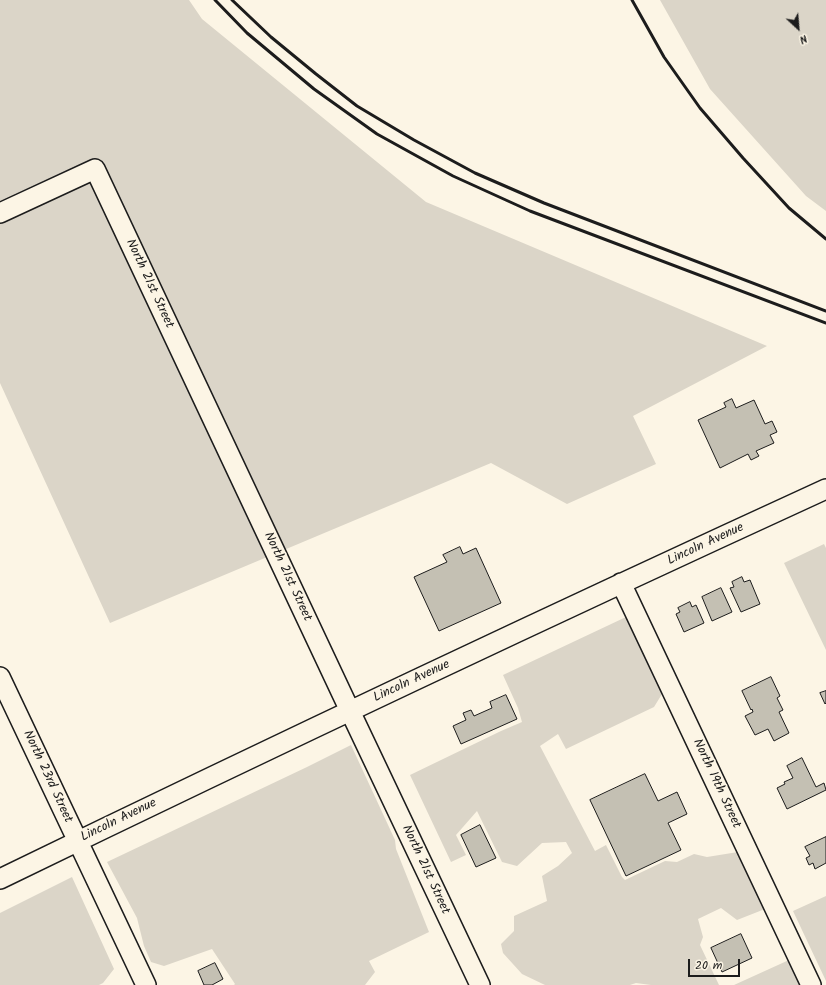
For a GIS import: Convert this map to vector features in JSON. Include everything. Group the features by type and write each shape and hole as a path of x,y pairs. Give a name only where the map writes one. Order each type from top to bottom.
{"street":[{"name":"North 21st Street","path":"0,213 95,169 480,985"},
{"name":"Lincoln Avenue","path":"0,879 350,711 826,489"},
{"name":"North 19th Street","path":"621,584 811,985"},
{"name":"North 23rd Street","path":"0,677 146,985"}],"shaded area":[{"path":"0,0 189,0 202,19 426,202 767,346 633,416 656,464 567,504 491,463 110,623 0,383"},
{"path":"660,0 826,0 826,211 806,196 710,89"},
{"path":"824,544 826,548 826,650 784,563"},
{"path":"626,617 662,694 654,707 566,749 558,734 540,746 595,851 606,845 622,877 625,880 665,861 677,862 694,854 707,857 738,852 765,909 737,920 721,908 698,919 703,937 700,945 719,985 651,985 636,983 630,985 545,985 522,974 503,953 501,944 514,931 514,916 547,901 542,876 558,866 572,853 566,842 542,843 517,866 502,862 477,811 456,835 466,855 451,862 410,775 522,722 518,708 503,675"},
{"path":"351,745 395,840 396,849 429,932 369,961 375,972 365,985 234,985 235,984 212,949 164,966 151,962 144,946 137,918 107,862"},
{"path":"72,877 114,969 103,983 99,985 0,985 0,913"},
{"path":"826,896 826,981 793,911"},
{"path":"789,960 801,985 734,985"}],"building":[{"path":"732,399 736,408 754,400 765,424 772,421 777,432 770,435 774,443 756,451 759,456 751,460 748,454 720,468 698,420 726,407 724,403"},
{"path":"460,547 463,554 476,548 501,603 439,631 414,577 447,562 443,555"},
{"path":"742,577 744,582 750,580 760,604 741,612 730,588 734,587 732,582"},
{"path":"721,588 732,612 712,621 702,597"},
{"path":"690,602 692,607 696,605 704,623 684,632 676,614 680,612 678,608"},
{"path":"771,677 780,696 777,698 783,710 779,712 789,733 774,741 768,729 755,735 745,716 753,712 742,691"},
{"path":"826,691 826,703 825,704 820,693"},
{"path":"506,695 517,719 461,744 453,726 466,720 463,713 471,710 474,716 492,708 490,702"},
{"path":"802,758 816,787 824,783 826,790 787,809 777,788 785,784 784,782 793,778 787,766"},
{"path":"645,774 658,801 677,792 687,814 668,823 681,850 626,876 590,800"},
{"path":"480,825 496,858 476,867 461,835"},
{"path":"826,837 826,863 815,869 813,863 809,865 806,858 810,856 805,847"},
{"path":"741,934 752,958 722,972 711,948"},
{"path":"215,963 223,979 212,985 204,985 198,971"}],"railway":[{"path":"215,0 247,33 314,89 377,134 453,176 530,211 826,323"},
{"path":"232,0 271,37 357,106 414,140 475,173 544,203 826,311"},
{"path":"632,0 664,57 700,108 789,208 826,239"}]}
